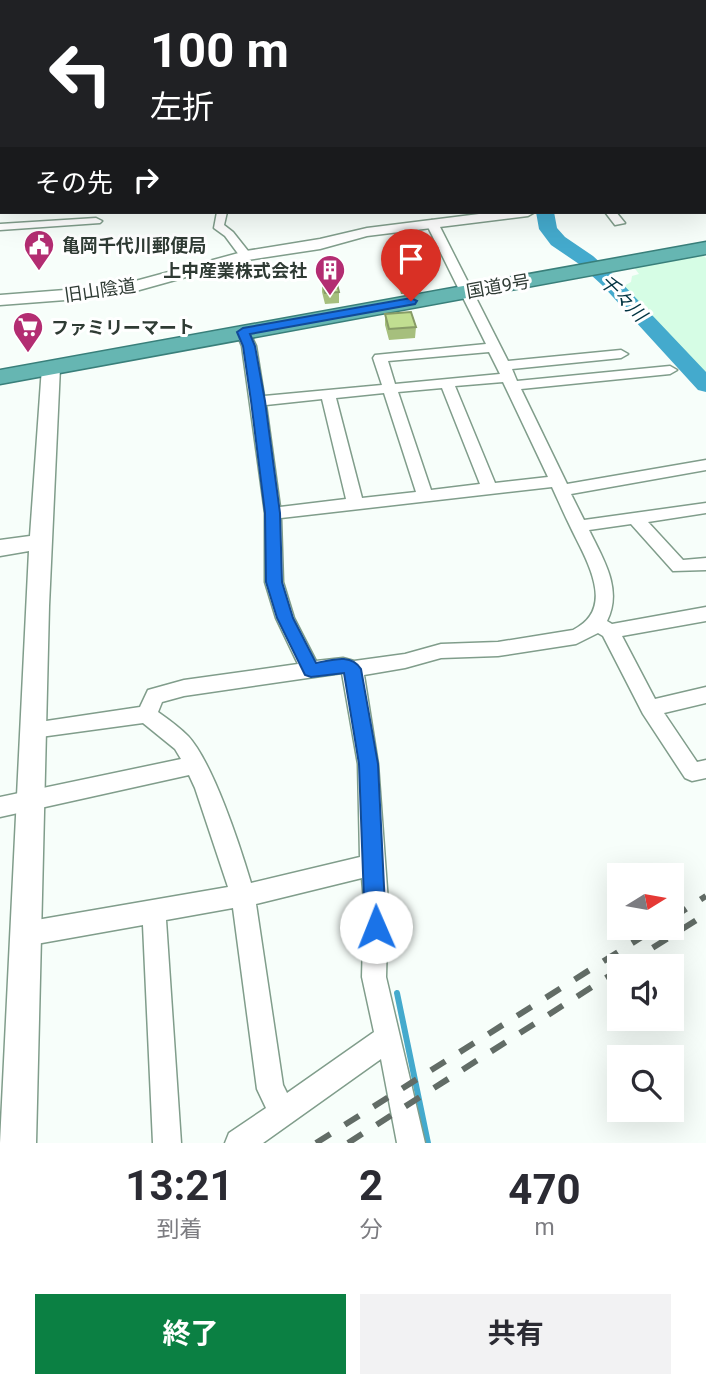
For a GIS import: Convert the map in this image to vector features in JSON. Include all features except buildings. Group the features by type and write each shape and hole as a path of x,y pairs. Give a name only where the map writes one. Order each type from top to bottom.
{"highway":[{"name":"国道9号","path":"0,377 706,248"}],"street":[{"path":"221,214 218,226 229,233 246,256"},
{"name":"旧山陰道","path":"0,300 118,290 246,256 320,244 398,226 503,214"},
{"path":"612,214 619,223"},
{"path":"0,227 96,221"},
{"path":"432,223 602,575 607,598 603,627 650,708 692,772 706,769"},
{"path":"243,332 249,346 273,513 274,582 285,618 311,670"},
{"path":"425,496 380,358 494,347"},
{"path":"508,377 621,354"},
{"path":"18,1143 29,803 51,367"},
{"path":"258,401 508,377 670,370"},
{"path":"447,383 490,489"},
{"path":"328,394 355,504"},
{"path":"273,513 490,489 560,486 706,465"},
{"path":"578,526 706,508"},
{"path":"635,519 679,567 706,564"},
{"path":"0,548 42,542"},
{"path":"147,714 155,696 184,688 343,664 353,669 405,661 441,651 498,649 576,637 603,627 706,614"},
{"path":"353,669 368,764 376,902 374,977 411,1143"},
{"path":"650,708 706,695"},
{"path":"33,730 147,714 182,743 206,788 242,896 270,1089 284,1113"},
{"path":"0,807 29,803 195,765"},
{"path":"25,934 242,896 372,865"},
{"path":"154,913 167,1143"},
{"path":"239,1143 388,1038"}],"shaded area":[{"path":"701,253 706,258 706,375 624,286 631,282 632,276 639,274 633,266"}],"waterway":[{"name":"千々川","path":"545,214 548,229 558,241 586,260 609,281 706,385"},
{"path":"397,993 428,1143"}],"railway":[{"path":"684,910 706,896"},
{"path":"643,954 706,914"},
{"path":"316,1143 637,940"},
{"path":"348,1143 607,977"}],"place":[{"name":"亀岡千代川郵便局","path":"39,272"},
{"name":"上中産業株式会社","path":"330,297"},
{"name":"ファミリーマート","path":"28,354"}],"route":[{"path":"376,927 368,764 353,669 343,664 311,670 285,618 274,582 273,513 249,346 243,332 411,301"}]}
